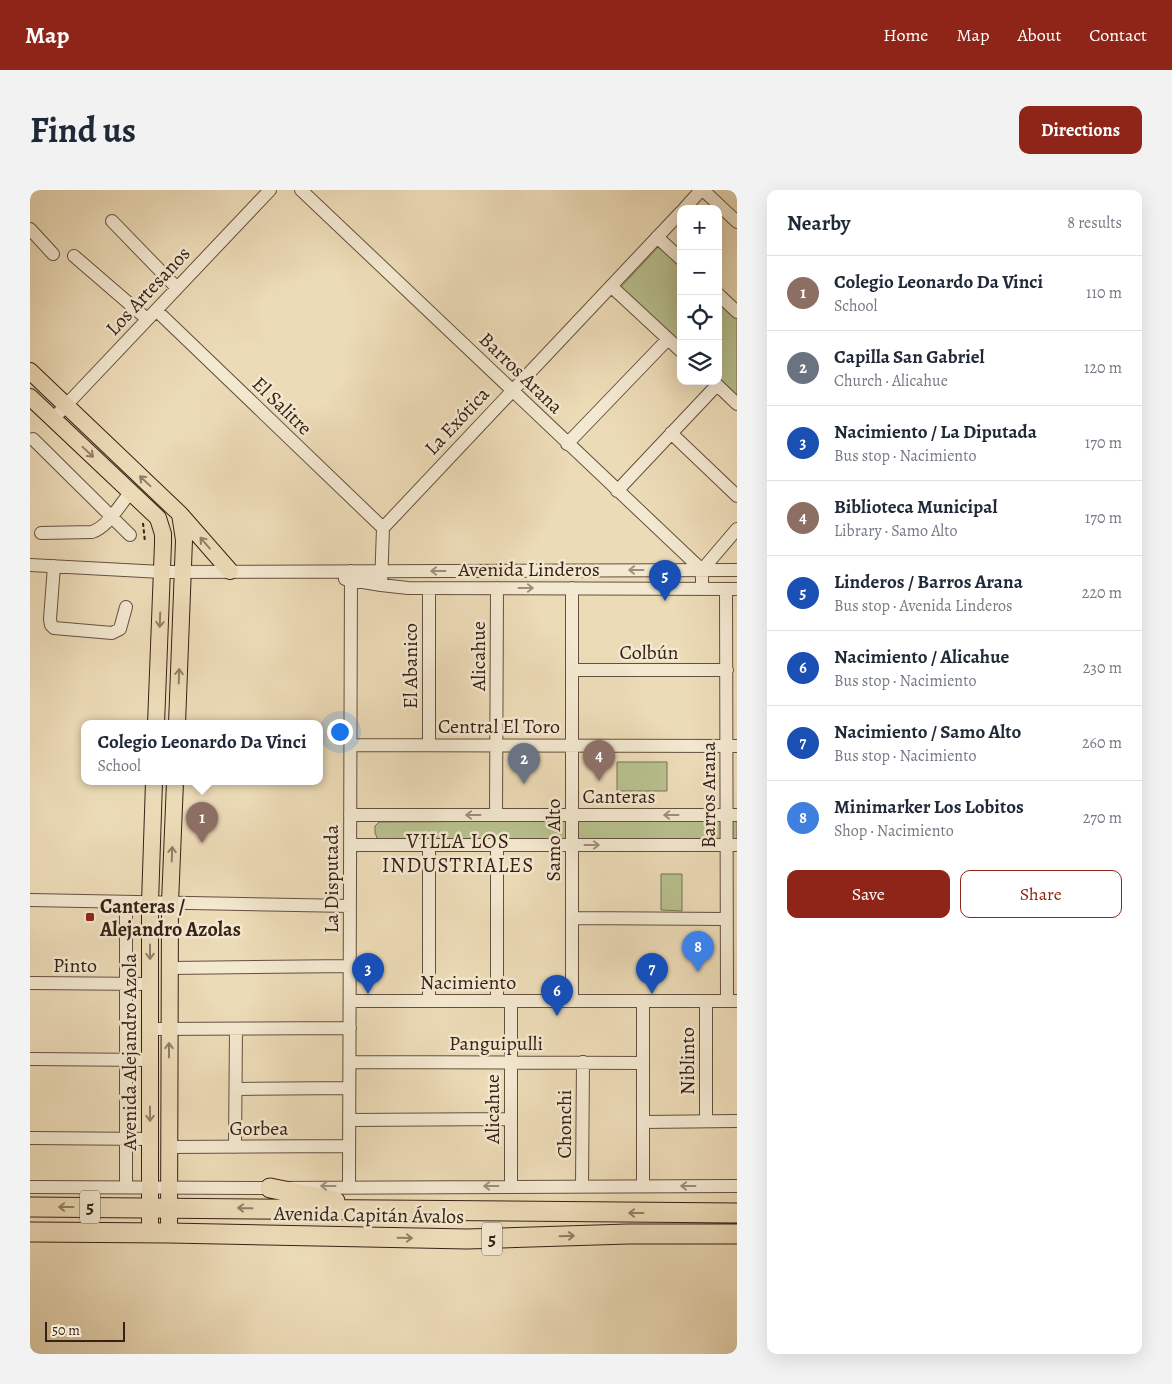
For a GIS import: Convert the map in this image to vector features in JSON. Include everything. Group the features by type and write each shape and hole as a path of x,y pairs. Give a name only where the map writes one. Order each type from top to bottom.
{"highway":[{"path":"270,1188 381,1210"},
{"name":"Avenida Capitán Ávalos","path":"30,1206 737,1213"},
{"name":"Avenida Capitán Ávalos","path":"30,1232 169,1232 467,1239 653,1234 737,1234"}],"main road":[{"path":"30,371 180,514 230,571"},
{"path":"30,397 158,518 162,534 162,572 156,720"},
{"path":"177,720 184,540 180,514"},
{"name":"Avenida Alejandro Azola","path":"150,1233 150,903 154,785"},
{"name":"Avenida Alejandro Azola","path":"169,1232 170,903 175,785"}],"street":[{"name":"Los Artesanos","path":"53,418 270,190"},
{"name":"Barros Arana","path":"301,190 702,570"},
{"path":"688,205 702,190 737,222"},
{"name":"La Exótica","path":"383,528 677,216"},
{"path":"112,221 177,288"},
{"path":"30,229 53,254"},
{"path":"657,237 677,255"},
{"name":"El Salitre","path":"74,256 151,315 383,528"},
{"path":"611,286 677,347"},
{"path":"719,295 737,312"},
{"path":"568,444 668,339"},
{"path":"617,491 713,385"},
{"path":"717,385 737,404"},
{"path":"671,433 737,496"},
{"path":"33,439 130,535"},
{"path":"41,533 92,532 105,524 131,492"},
{"path":"381,585 383,528"},
{"path":"702,589 702,570 737,529"},
{"name":"Avenida Linderos","path":"30,565 162,572 324,571 351,576 381,585 429,588 732,589"},
{"path":"54,566 50,619 51,625 54,628 112,633 120,628 126,607"},
{"name":"Avenida Linderos","path":"351,576 381,571 737,570"},
{"name":"La Disputada","path":"349,1186 351,576"},
{"name":"El Abanico","path":"429,588 429,745"},
{"name":"Alicahue","path":"496,815 497,588"},
{"name":"Samo Alto","path":"572,588 572,1001"},
{"name":"Barros Arana","path":"732,589 726,670 732,746 732,845 727,919 732,1001"},
{"name":"Colbún","path":"572,670 726,670"},
{"name":"Central El Toro","path":"351,745 732,746"},
{"name":"Canteras","path":"350,815 732,815"},
{"path":"350,845 732,845"},
{"path":"429,845 429,1001"},
{"path":"497,845 497,1001"},
{"path":"30,900 350,906"},
{"name":"Avenida Alejandro Azola","path":"126,902 126,1186"},
{"path":"572,918 727,919"},
{"path":"170,968 350,966"},
{"name":"Pinto","path":"30,983 150,984"},
{"name":"Nacimiento","path":"350,1001 732,1001"},
{"name":"Alicahue","path":"511,1001 511,1186"},
{"path":"643,1001 643,1186"},
{"name":"Niblinto","path":"706,1001 706,1121"},
{"path":"150,1030 350,1028"},
{"path":"235,1147 236,1029"},
{"path":"30,1059 150,1060"},
{"name":"Panguipulli","path":"350,1062 643,1063"},
{"name":"Chonchi","path":"582,1186 583,1062"},
{"path":"236,1089 350,1088"},
{"path":"349,1120 511,1119"},
{"path":"643,1122 737,1121"},
{"path":"30,1138 150,1139"},
{"name":"Gorbea","path":"169,1147 349,1146"},
{"name":"Avenida Capitán Ávalos","path":"30,1186 270,1188 349,1186 737,1186"}],"green space":[{"path":"660,245 677,261 677,341 620,288"},
{"path":"722,304 737,318 737,398 722,385"},
{"path":"617,762 667,762 667,791 617,791"},
{"path":"737,820 737,840 378,840 375,833 375,826 379,822"},
{"path":"661,874 682,874 682,911 661,910"}],"place":[{"name":"Linderos / Barros Arana","path":"665,601"},
{"name":"Biblioteca Municipal","path":"599,781"},
{"name":"Capilla San Gabriel","path":"524,784"},
{"name":"Colegio Leonardo Da Vinci","path":"202,843"},
{"name":"Canteras / Alejandro Azolas","path":"90,917"},
{"name":"Minimarker Los Lobitos","path":"698,972"},
{"name":"Nacimiento / La Diputada","path":"368,994"},
{"name":"Nacimiento / Samo Alto","path":"652,994"},
{"name":"Nacimiento / Alicahue","path":"557,1016"}],"district":[{"name":"VILLA LOS INDUSTRIALES","path":"458,853"}]}
